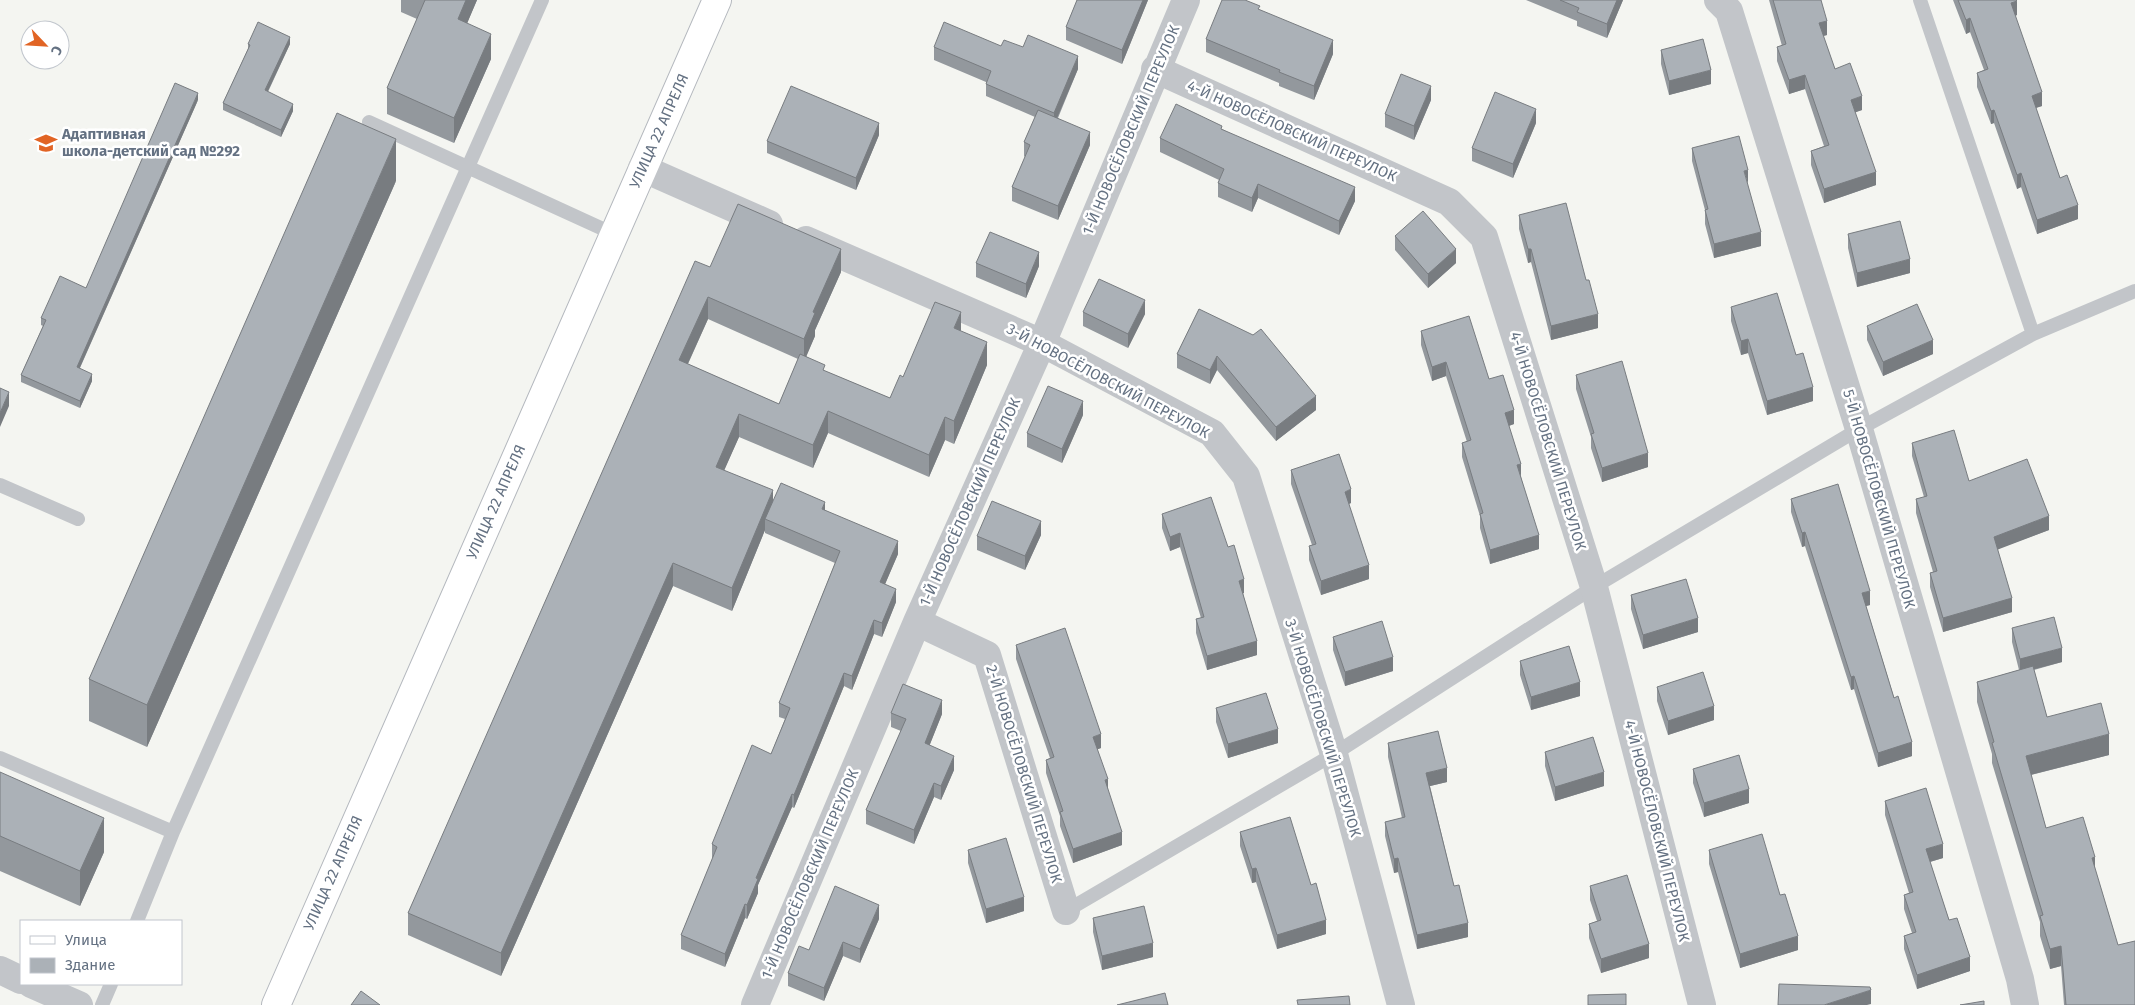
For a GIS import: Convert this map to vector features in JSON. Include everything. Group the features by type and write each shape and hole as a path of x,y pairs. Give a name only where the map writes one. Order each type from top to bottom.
{"main road":[{"name":"УЛИЦА 22 АПРЕЛЯ","path":"276,1005 717,0"}],"street":[{"name":"1-Й НОВОСЁЛОВСКИЙ ПЕРЕУЛОК","path":"755,1005 916,622 1042,343 1186,0"},
{"name":"5-Й НОВОСЁЛОВСКИЙ ПЕРЕУЛОК","path":"1718,0 1729,11 1860,429 2020,979 2025,1005"},
{"name":"4-Й НОВОСЁЛОВСКИЙ ПЕРЕУЛОК","path":"1156,69 1449,202 1484,237 1594,587 1702,1005"},
{"name":"3-Й НОВОСЁЛОВСКИЙ ПЕРЕУЛОК","path":"642,168 1042,343 1212,433 1246,476 1334,754 1401,1005"},
{"name":"2-Й НОВОСЁЛОВСКИЙ ПЕРЕУЛОК","path":"916,622 987,654 1066,911"},
{"path":"0,970 20,980"},
{"path":"33,985 79,1005"}],"lane":[{"path":"137,920 173,832 542,0"},
{"path":"1920,0 2033,334"},
{"path":"369,122 468,165 614,234"},
{"path":"1066,911 1334,754 1594,587 1860,429 2033,334 2135,291"},
{"path":"0,485 78,519"},
{"path":"0,758 173,832"},
{"path":"102,1005 111,985"}],"building":[{"path":"425,0 466,0 458,19 491,34 454,118 387,88"},
{"path":"1077,0 1143,0 1122,50 1066,27"},
{"path":"1222,0 1245,0 1260,6 1258,9 1333,40 1314,86 1206,39"},
{"path":"1560,0 1617,0 1607,24 1577,12 1579,8"},
{"path":"1773,0 1821,0 1827,21 1819,23 1835,69 1850,63 1862,96 1851,100 1876,172 1824,189 1811,151 1829,145 1805,75 1789,80 1777,47 1786,44"},
{"path":"1958,0 2017,1 2011,3 2042,92 2032,96 2060,178 2067,175 2078,205 2037,220 2021,173 2017,175 1994,110 1991,111 1977,73 1988,69 1970,18 1966,20"},
{"path":"258,22 290,37 265,90 293,104 281,130 223,103 250,45 248,44"},
{"path":"944,22 1001,46 1004,40 1023,47 1028,35 1078,56 1054,113 986,84 991,71 934,47"},
{"path":"1703,39 1711,70 1669,81 1661,50"},
{"path":"1401,74 1431,86 1414,126 1385,114"},
{"path":"175,83 198,93 77,367 92,374 80,401 21,375 46,320 41,318 60,276 86,288"},
{"path":"791,86 879,123 856,178 767,141"},
{"path":"1495,92 1536,109 1513,164 1472,148"},
{"path":"1176,104 1222,126 1221,129 1355,187 1339,221 1258,184 1252,198 1218,183 1224,169 1160,138"},
{"path":"1038,110 1090,132 1058,206 1012,187 1030,145 1024,142"},
{"path":"337,113 396,139 147,705 89,679"},
{"path":"1739,136 1748,170 1744,171 1761,232 1714,244 1705,210 1708,209 1692,148"},
{"path":"1566,203 1586,280 1589,280 1598,314 1551,326 1531,249 1528,249 1519,215"},
{"path":"738,204 841,249 813,312 815,313 804,339 708,297 679,360 779,404 800,354 825,365 823,370 890,398 900,375 903,377 935,302 961,312 954,328 987,342 954,421 945,417 929,455 828,411 813,445 739,414 716,467 773,490 732,588 673,563 501,953 408,913 695,261 710,267"},
{"path":"1423,211 1456,249 1428,274 1395,236"},
{"path":"1900,221 1910,259 1857,273 1848,234"},
{"path":"990,232 1039,252 1026,284 976,263"},
{"path":"1099,279 1145,300 1128,334 1083,312"},
{"path":"1777,293 1796,355 1803,353 1813,387 1767,401 1748,339 1741,341 1731,307"},
{"path":"1917,304 1933,340 1883,362 1867,326"},
{"path":"1199,309 1253,335 1261,329 1316,396 1276,427 1217,356 1210,370 1177,354"},
{"path":"1469,316 1489,379 1503,375 1514,410 1505,413 1521,464 1517,465 1539,535 1490,550 1480,514 1483,513 1462,443 1471,440 1446,362 1432,367 1421,331"},
{"path":"1622,361 1648,453 1602,468 1591,434 1594,433 1576,375"},
{"path":"1048,386 1083,401 1062,449 1027,433"},
{"path":"0,388 9,392 0,413"},
{"path":"1954,430 1969,481 2027,459 2049,516 1994,537 2012,598 1943,618 1930,573 1937,571 1916,499 1927,496 1912,443"},
{"path":"1339,454 1351,489 1345,492 1369,565 1321,581 1309,546 1316,544 1291,470"},
{"path":"781,483 825,502 822,509 898,541 880,582 896,589 882,623 874,620 852,676 844,673 794,795 792,794 725,954 681,935 717,847 712,844 752,745 771,754 790,708 779,703 840,551 765,519"},
{"path":"1838,484 1870,591 1862,593 1894,698 1898,696 1912,742 1878,753 1854,676 1851,677 1805,532 1802,533 1791,499"},
{"path":"1211,497 1228,547 1234,545 1244,579 1239,581 1257,641 1207,656 1196,619 1204,617 1180,533 1170,537 1162,514"},
{"path":"992,501 1041,521 1025,556 977,536"},
{"path":"1686,579 1698,618 1643,635 1631,595"},
{"path":"2054,617 2062,648 2020,659 2012,628"},
{"path":"1382,621 1393,657 1345,672 1333,637"},
{"path":"1065,628 1101,734 1093,737 1108,779 1105,780 1122,832 1073,849 1060,812 1063,811 1046,760 1054,757 1016,645"},
{"path":"1569,646 1580,682 1531,697 1520,661"},
{"path":"2033,666 2047,717 2101,703 2109,734 2026,756 2046,828 2083,817 2095,857 2092,858 2118,945 2135,941 2135,1005 2066,1005 2061,946 2050,949 2040,916 2043,915 1992,743 1994,742 1977,682"},
{"path":"1703,672 1714,706 1668,721 1657,687"},
{"path":"903,684 942,700 925,743 954,756 941,786 934,783 914,830 866,810 906,719 891,713"},
{"path":"1266,693 1278,729 1228,744 1216,708"},
{"path":"1438,731 1447,768 1426,773 1454,886 1459,885 1468,923 1417,935 1398,858 1394,859 1385,822 1405,817 1388,743"},
{"path":"1593,737 1604,772 1555,787 1545,752"},
{"path":"1739,755 1749,789 1704,803 1693,769"},
{"path":"0,772 104,818 80,871 0,836"},
{"path":"1926,788 1943,844 1926,849 1949,920 1957,918 1970,957 1917,975 1904,936 1916,932 1904,895 1913,892 1885,801"},
{"path":"1290,817 1311,885 1316,883 1326,920 1277,935 1256,868 1252,869 1240,832"},
{"path":"1762,834 1780,895 1785,894 1798,936 1740,954 1709,850"},
{"path":"1006,838 1024,897 986,909 968,850"},
{"path":"1627,875 1649,944 1601,959 1589,924 1601,920 1590,886"},
{"path":"835,886 879,905 860,949 843,942 824,988 788,973 799,946 809,950"},
{"path":"1144,906 1153,943 1102,956 1093,918"},
{"path":"1779,984 1870,987 1871,990 1824,1005 1778,1005"},
{"path":"361,991 380,1005 351,1005"},
{"path":"1165,993 1168,1005 1117,1005"},
{"path":"1626,994 1626,1005 1588,1005 1588,995"},
{"path":"1349,996 1350,1005 1298,1005 1297,1000"},
{"path":"1984,1001 1984,1005 1960,1005"}],"place":[{"name":"Адаптивная школа-детский сад №292","path":"46,143"}]}
